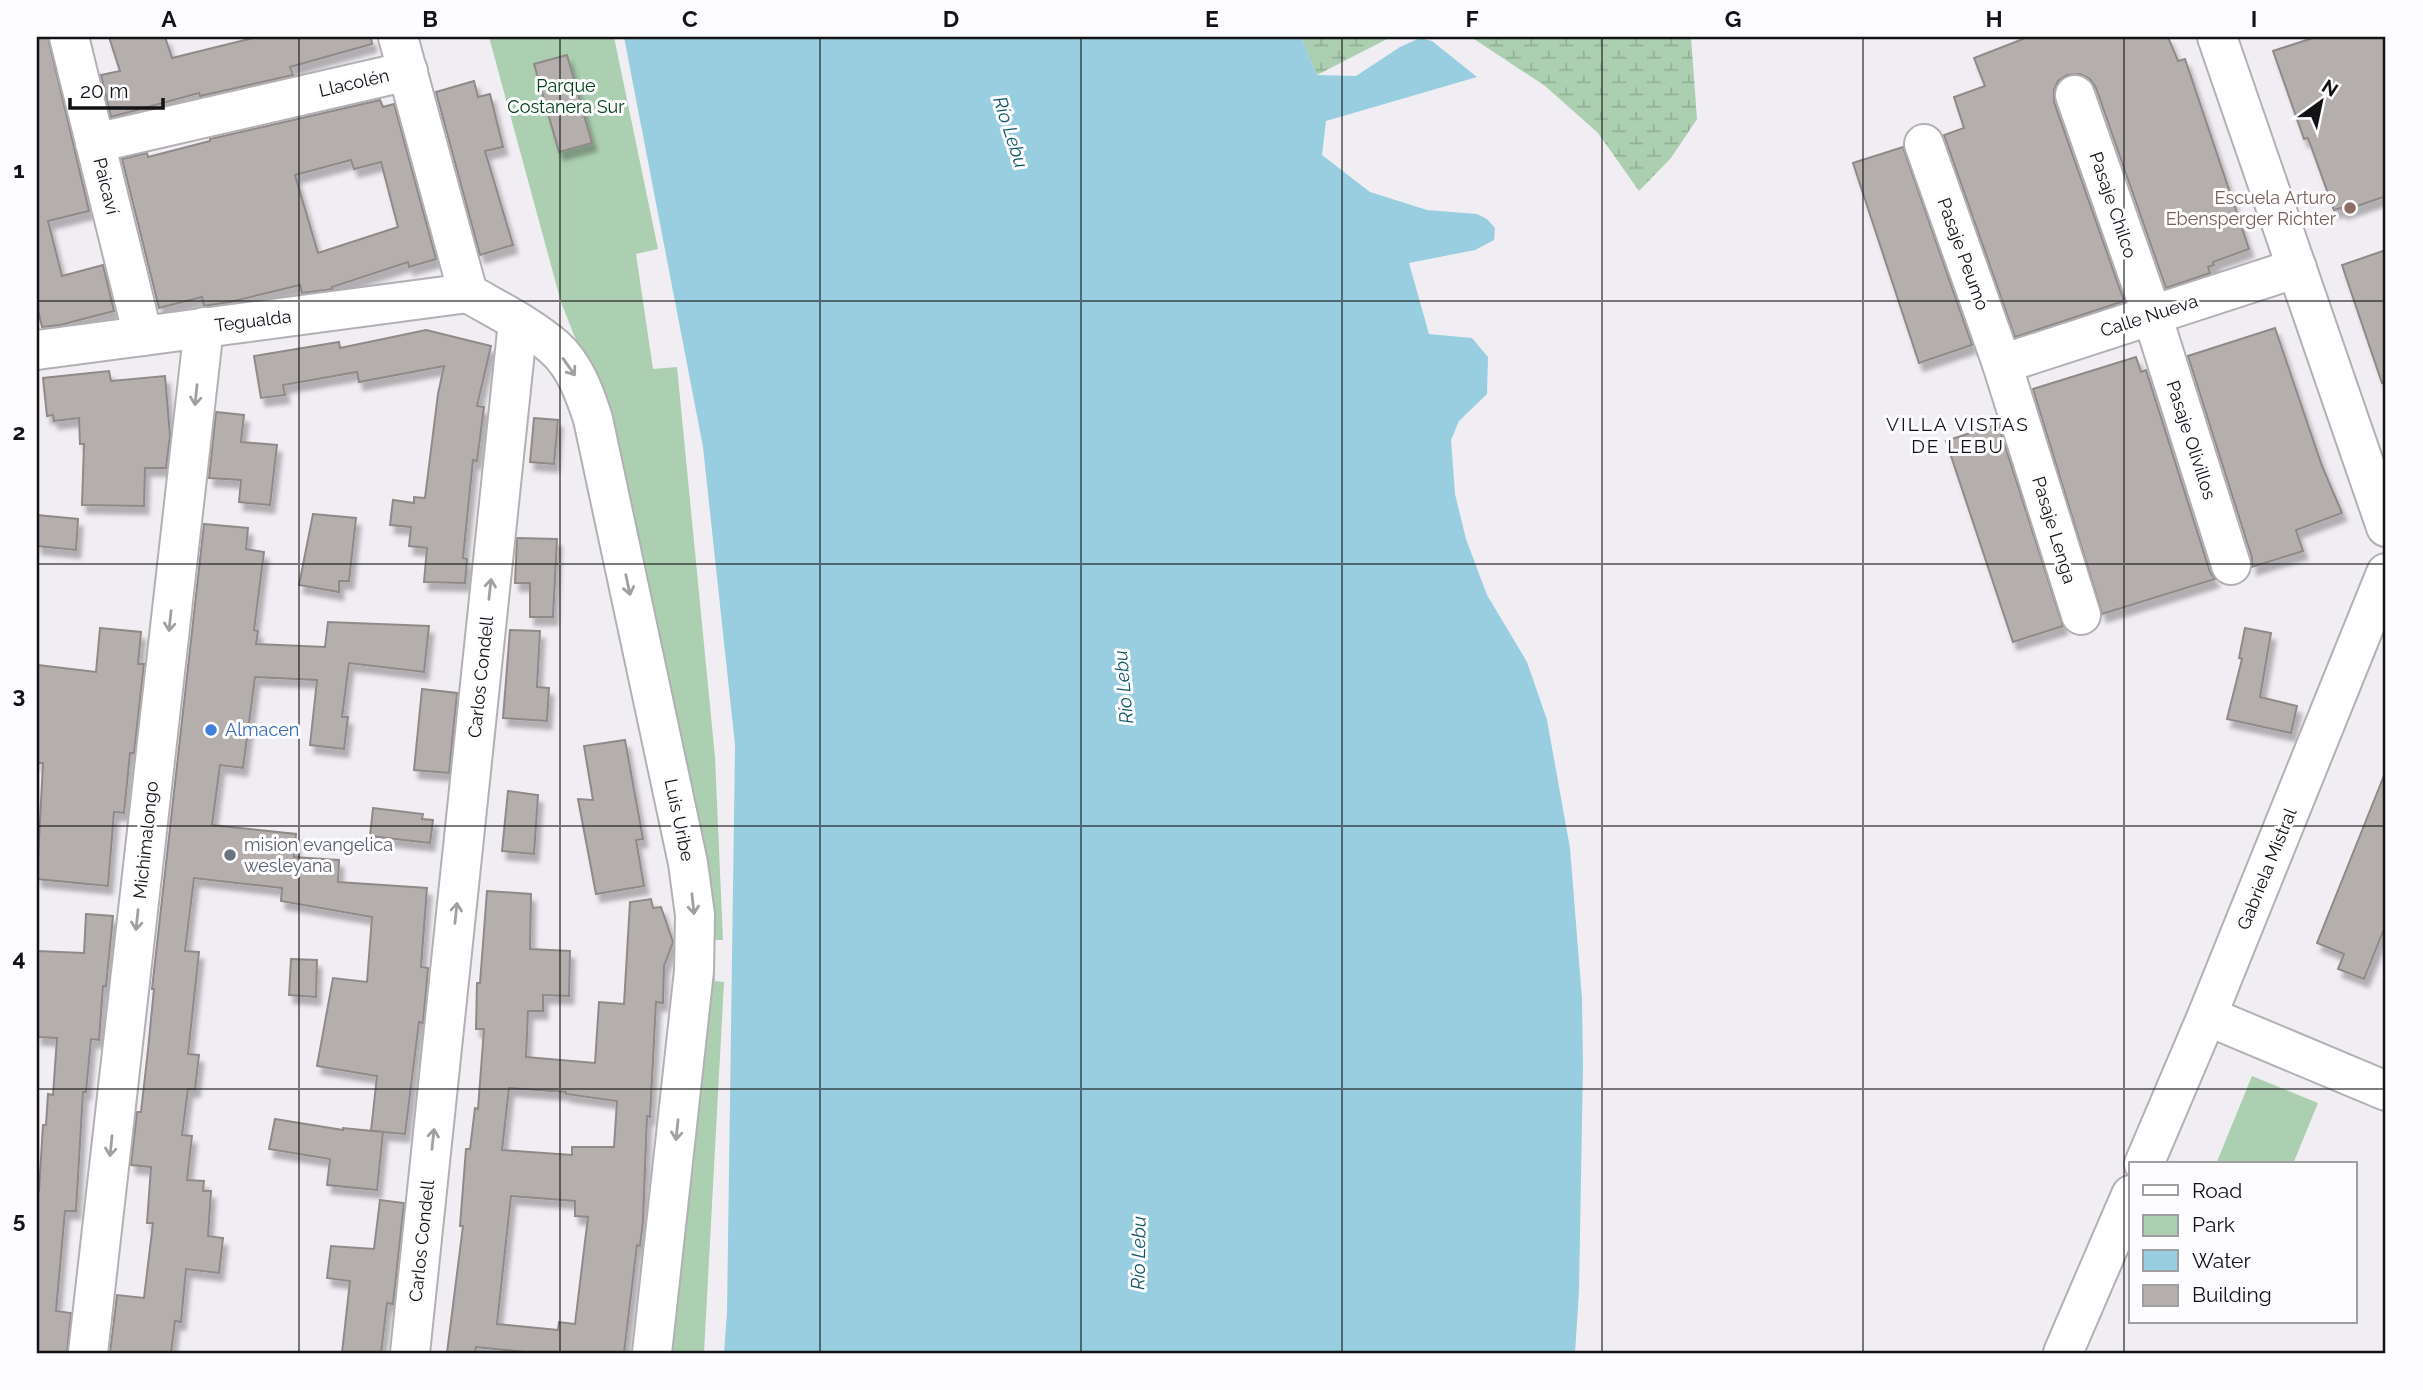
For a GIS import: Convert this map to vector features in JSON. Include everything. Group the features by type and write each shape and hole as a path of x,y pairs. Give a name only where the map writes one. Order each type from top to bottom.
{"street":[{"name":"Paicaví","path":"69,37 143,336"},
{"path":"2217,37 2386,527"},
{"name":"Llacolén","path":"95,143 403,54"},
{"path":"403,54 468,293 518,323"},
{"name":"Pasaje Chilco","path":"2075,95 2152,316"},
{"name":"Pasaje Peumo","path":"1924,144 2002,364"},
{"name":"Calle Nueva","path":"2002,364 2297,268"},
{"name":"Tegualda","path":"37,350 468,293"},
{"name":"Pasaje Olivillos","path":"2152,316 2231,565"},
{"name":"Carlos Condell","path":"410,1353 518,323"},
{"name":"Luis Uribe","path":"518,323 556,349 580,384 593,419 692,891 694,971 652,1353"},
{"name":"Michimalongo","path":"88,1353 204,327"},
{"name":"Pasaje Lenga","path":"2002,364 2081,615"},
{"name":"Gabriela Mistral","path":"2145,1162 2207,1016 2386,573"},
{"path":"2207,1016 2386,1091"},
{"path":"2063,1353 2129,1200"}],"green space":[{"name":"Parque Costanera Sur","path":"489,37 614,37 658,249 636,254 653,369 677,367 715,757 723,940 714,940 715,981 724,982 704,1353 664,1353 702,948 584,361 561,302"},
{"path":"1301,37 1391,37 1317,75"},
{"path":"1471,37 1691,37 1697,119 1671,158 1639,191 1598,133 1545,86"},
{"path":"2252,1076 2318,1103 2294,1162 2217,1162"}],"water":[{"name":"Río Lebu","path":"624,37 1301,37 1317,75 1356,76 1400,47 1420,38 1432,41 1477,77 1326,121 1322,155 1370,192 1427,210 1477,214 1487,219 1495,228 1494,240 1475,250 1409,263 1429,334 1472,338 1488,357 1487,394 1459,421 1451,440 1455,494 1466,539 1487,595 1527,662 1547,720 1570,848 1582,999 1583,1065 1579,1291 1575,1353 724,1353 727,1312 735,745 703,447"}],"building":[{"path":"37,37 48,37 89,211 48,221 62,276 103,265 114,311 42,327 37,306"},
{"path":"109,37 165,37 172,58 257,37 371,37 372,44 290,67 293,75 200,96 199,93 111,117 101,75 120,71"},
{"path":"2028,37 2168,37 2178,61 2185,59 2249,249 2213,262 2214,265 2208,267 2210,273 2166,288 2096,88 2090,79 2080,74 2067,75 2058,81 2054,90 2054,102 2124,301 2015,337 1944,135 1964,128 1954,97 1985,86 1974,58"},
{"path":"2316,37 2386,37 2386,196 2343,211 2341,208 2334,210 2308,138 2304,139 2273,51"},
{"path":"567,55 592,143 559,152 534,64"},
{"path":"474,81 478,97 490,94 503,147 485,151 513,245 480,255 436,92"},
{"path":"380,100 383,107 394,104 436,259 409,267 408,262 332,287 333,289 302,293 300,285 230,302 204,306 202,297 159,308 122,159 147,153 148,157 210,139","holes":["351,160 354,169 381,162 398,227 318,253 295,175"]},
{"path":"1903,147 1972,345 1919,363 1853,163"},
{"path":"2386,250 2386,382 2382,383 2342,265"},
{"path":"2275,328 2322,466 2342,513 2296,530 2303,551 2252,567 2252,558 2188,356"},
{"path":"426,330 491,346 477,406 484,407 477,461 473,460 463,558 467,559 465,583 424,582 427,548 409,546 411,527 390,525 393,500 414,503 414,497 425,498 444,366 359,382 357,372 283,385 285,395 261,398 254,356 339,342 340,348"},
{"path":"2136,357 2141,372 2146,370 2210,572 2215,579 2102,614 2033,389"},
{"path":"109,371 111,381 165,376 170,436 166,468 145,468 144,506 82,505 84,444 80,444 79,418 54,421 53,415 47,416 43,378"},
{"path":"216,412 244,415 241,442 277,445 270,505 239,502 241,480 209,478"},
{"path":"534,418 558,420 554,464 530,462"},
{"path":"1998,424 2063,626 2013,642 1946,441"},
{"path":"313,514 356,518 349,581 339,581 339,592 299,585"},
{"path":"37,515 78,519 76,550 37,546"},
{"path":"204,524 248,528 246,549 264,552 254,630 258,631 256,644 325,647 328,622 429,626 424,672 349,663 342,717 348,717 344,749 310,745 317,680 255,677 243,768 220,765 212,825 296,834 294,857 339,860 338,882 427,888 421,967 428,968 423,1023 419,1022 405,1134 371,1131 377,1076 317,1066 333,978 367,982 372,917 281,901 282,888 194,878 185,951 199,952 188,1054 199,1055 195,1089 188,1089 182,1135 192,1136 187,1180 204,1181 203,1191 211,1191 208,1236 223,1238 219,1273 186,1269 181,1322 175,1321 171,1353 110,1353 117,1295 144,1298 153,1223 147,1223 151,1167 131,1165 137,1112 141,1112 152,989"},
{"path":"517,538 557,539 553,617 530,617 530,583 515,583"},
{"path":"100,628 141,632 138,664 144,664 124,813 114,812 108,886 37,879 43,763 37,763 37,665 96,672"},
{"path":"2245,628 2271,633 2260,697 2297,706 2291,733 2227,719 2242,659 2239,658"},
{"path":"510,630 540,631 537,687 549,688 547,721 503,718"},
{"path":"422,689 457,693 449,773 414,770"},
{"path":"625,740 643,839 636,840 644,886 596,894 578,799 593,800 584,746"},
{"path":"2385,773 2386,924 2364,979 2338,969 2344,954 2317,943"},
{"path":"508,791 538,795 534,854 502,851"},
{"path":"373,808 423,814 422,819 433,820 430,843 370,836"},
{"path":"487,891 531,894 530,949 570,951 569,996 543,995 543,1011 528,1011 526,1057 595,1063 599,1002 624,1004 630,902 651,899 653,908 661,907 673,942 664,966 663,1003 656,1002 650,1117 647,1116 643,1221 640,1246 637,1245 624,1353 536,1353 476,1347 475,1353 447,1353 463,1226 460,1226 466,1149 470,1149 475,1108 478,1109 484,1029 476,1029 477,983 480,983","holes":["509,1088 566,1092 617,1101 614,1147 572,1147 572,1155 502,1150","511,1196 575,1201 575,1216 588,1217 575,1324 559,1322 558,1330 497,1324"]},
{"path":"86,914 113,916 99,1040 91,1039 86,1092 83,1092 76,1211 65,1211 56,1311 71,1313 67,1353 37,1353 37,1191 48,1094 53,1095 57,1038 37,1037 37,951 84,953"},
{"path":"291,959 317,960 316,997 289,995"},
{"path":"275,1119 343,1130 383,1132 377,1190 327,1185 330,1159 269,1149"},
{"path":"380,1200 404,1203 393,1304 387,1303 381,1353 342,1353 350,1281 327,1278 331,1246 374,1249"}],"place":[{"name":"Escuela Arturo Ebensperger Richter","path":"2350,208"},
{"name":"Almacen","path":"211,730"},
{"name":"mision evangelica wesleyana","path":"230,855"}],"district":[{"name":"VILLA VISTAS DE LEBU","path":"1958,435"}]}
